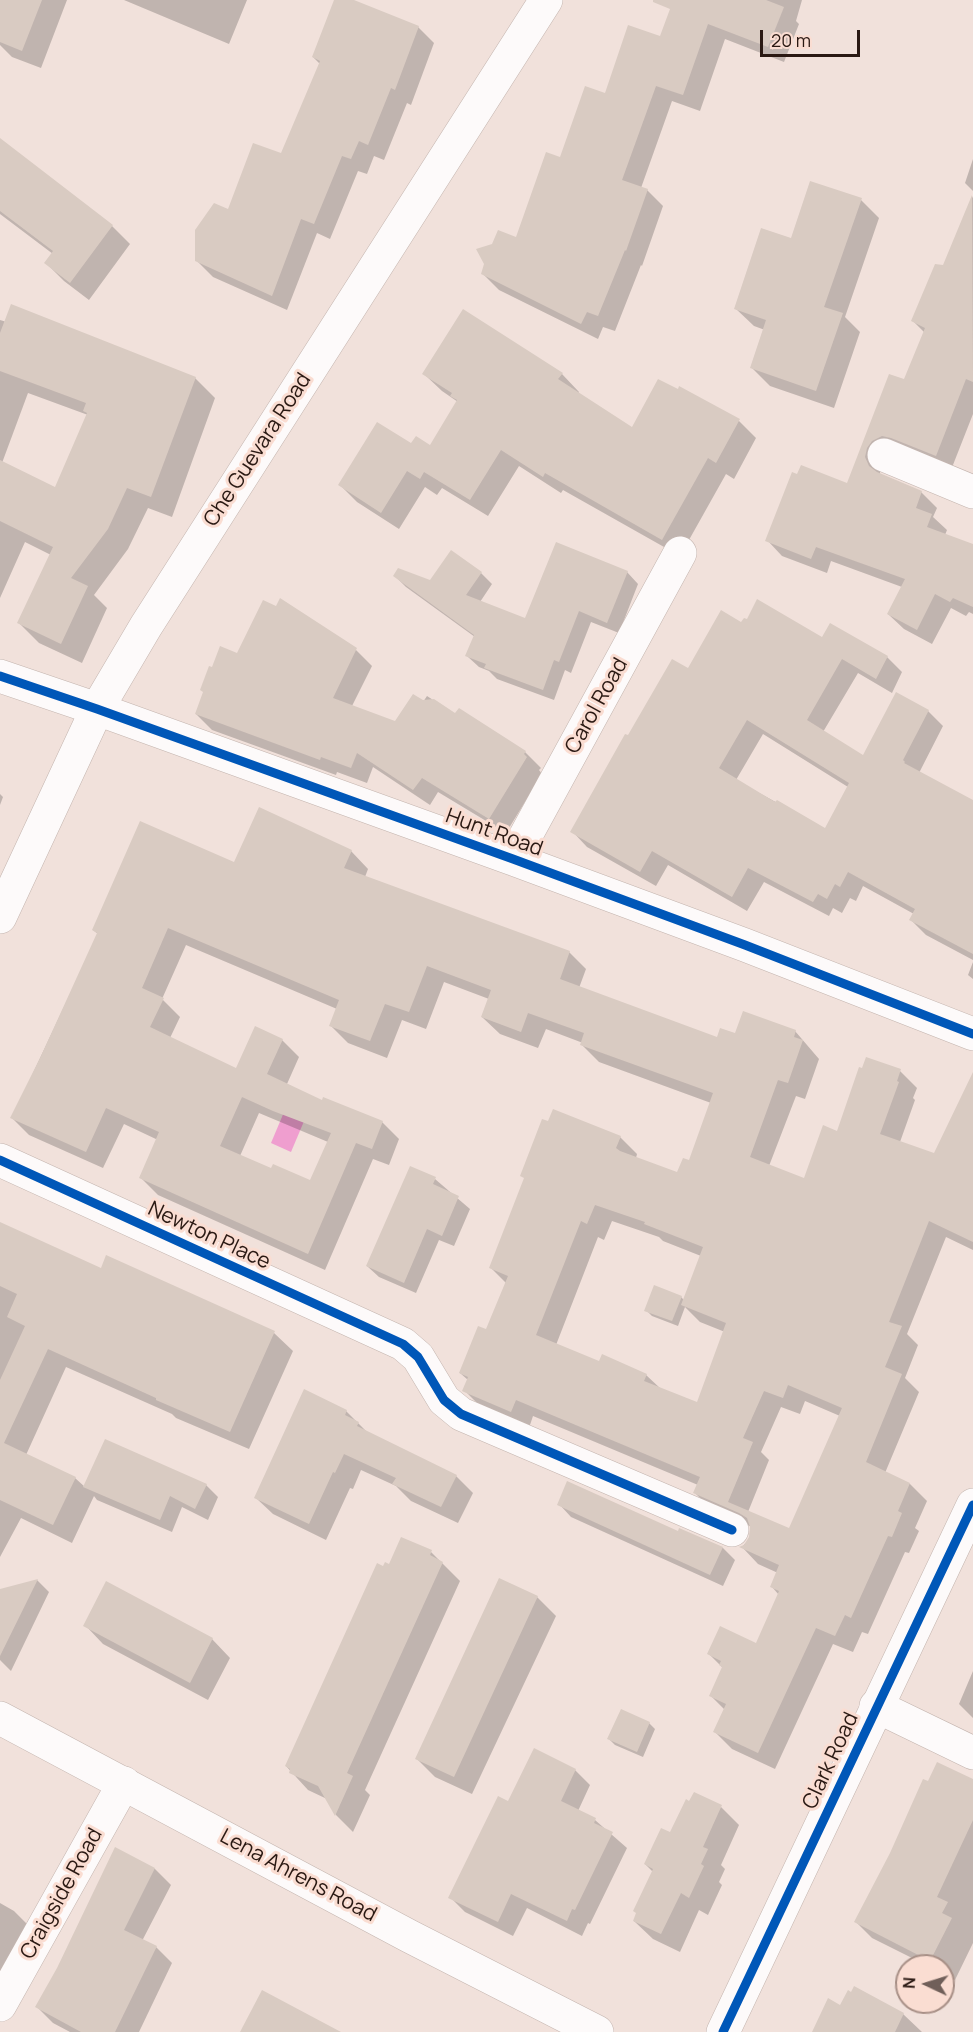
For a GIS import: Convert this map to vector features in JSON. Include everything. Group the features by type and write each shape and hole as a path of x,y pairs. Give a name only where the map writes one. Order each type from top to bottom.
{"street":[{"name":"Che Guevara Road","path":"0,917 97,709 146,626 546,0"},
{"path":"884,455 973,492"},
{"name":"Carol Road","path":"513,859 680,553"},
{"name":"Hunt Road","path":"0,676 513,859 745,945 973,1034"},
{"name":"Newton Place","path":"0,1160 403,1344 418,1356 444,1400 461,1414 732,1530"},
{"name":"Clark Road","path":"723,2032 973,1505"},
{"path":"876,1706 973,1753"},
{"name":"Lena Ahrens Road","path":"0,1718 409,1936 597,2032"},
{"name":"Craigside Road","path":"0,2005 124,1783"}],"shaded area":[{"path":"292,1093 313,1100 291,1152 271,1143"}],"building":[{"path":"0,0 42,0 22,51 0,42"},
{"path":"334,0 354,0 419,26 395,90 391,88 368,145 359,141 351,159 342,156 314,224 301,219 272,296 195,261 195,230 214,203 228,209 253,143 281,153 320,61 312,57"},
{"path":"653,0 766,0 784,7 768,47 708,24 683,95 656,86 622,180 648,189 626,251 598,316 587,312 581,324 481,274 484,264 476,249 492,244 498,230 516,237 546,152 560,157 585,86 605,93 628,25 660,36 670,9"},
{"path":"0,138 113,225 70,283 44,263 53,251 0,211"},
{"path":"810,181 862,198 824,307 843,313 816,391 750,368 766,320 734,309 761,228 791,238"},
{"path":"972,195 973,382 966,379 936,456 882,436 872,441 865,457 869,466 877,472 922,491 916,508 932,514 927,527 973,544 973,607 953,598 950,602 935,594 917,630 887,614 905,579 816,547 811,559 765,541 792,472 797,474 801,465 847,483 889,374 904,379 925,328 911,321 935,264 943,265"},
{"path":"11,304 196,377 151,497 127,488 108,529 71,578 88,586 61,644 17,623 53,547 0,521 0,460 55,487 87,413 83,411 86,403 0,371 0,333"},
{"path":"463,309 563,373 558,379 632,427 658,379 678,389 679,386 740,419 716,463 708,458 662,540 545,473 543,477 501,450 470,500 424,472 420,479 407,471 381,513 338,485 377,422 411,443 416,436 430,445 457,400 450,396 452,393 422,374"},
{"path":"556,542 628,571 607,623 579,611 559,662 554,660 543,690 484,668 486,664 465,656 474,635 393,576 398,568 430,580 451,550 482,572 466,595 525,618"},
{"path":"280,598 357,648 333,698 395,721 413,694 423,700 434,699 455,713 459,708 526,751 524,754 527,757 489,819 422,778 413,790 357,753 351,768 321,757 320,760 195,714 203,692 200,690 220,646 237,653 263,600 276,606"},
{"path":"757,599 822,637 830,623 888,656 876,679 842,659 807,720 863,755 896,692 929,710 903,760 904,763 973,800 973,954 909,920 915,909 848,872 840,887 835,884 827,899 818,894 813,902 748,868 732,897 652,851 640,872 570,832 625,734 628,735 672,659 688,668 721,610 741,622 744,618 747,619","holes":["747,720 849,783 825,828 777,800 775,802 719,768"]},
{"path":"259,807 352,850 344,868 570,951 560,979 717,1037 720,1028 735,1033 743,1011 796,1030 794,1037 803,1040 788,1083 778,1080 750,1157 804,1178 823,1125 837,1131 859,1067 862,1068 866,1057 901,1069 897,1081 899,1082 880,1134 934,1153 973,1072 973,1242 929,1221 889,1322 902,1326 885,1367 902,1374 866,1462 910,1483 898,1511 902,1513 892,1537 888,1536 851,1618 845,1615 835,1636 816,1628 758,1753 713,1732 726,1704 709,1696 722,1667 719,1665 721,1661 707,1654 720,1626 756,1643 779,1591 770,1587 779,1565 739,1547 744,1545 749,1537 750,1527 747,1518 693,1493 700,1477 516,1400 511,1412 464,1392 462,1391 468,1377 459,1373 478,1326 486,1329 508,1276 489,1268 524,1178 520,1176 542,1119 548,1121 553,1109 621,1136 616,1148 620,1151 677,1172 683,1158 689,1160 713,1093 580,1045 584,1033 528,1013 521,1032 481,1017 491,990 427,966 409,1012 385,1004 370,1041 329,1026 339,1000 168,928 142,988 164,998 150,1027 236,1068 255,1026 283,1039 267,1074 322,1100 323,1097 383,1121 372,1149 356,1143 308,1254 139,1178 159,1132 106,1108 86,1152 10,1118 97,933 92,930 140,821 234,862","holes":["242,1097 331,1133 310,1180 273,1164 271,1168 220,1146","595,1205 645,1222 644,1224 703,1247 681,1305 726,1323 697,1402 644,1381 647,1374 602,1354 599,1361 536,1335 581,1221 587,1224","788,1385 842,1408 789,1528 728,1502 753,1442 743,1438 764,1391 783,1398"]},
{"path":"410,1166 436,1177 433,1184 459,1196 442,1236 427,1229 404,1283 366,1266"},
{"path":"0,1222 101,1268 106,1255 275,1331 230,1432 48,1349 4,1443 76,1477 53,1525 0,1500 0,1380 25,1326 7,1317 17,1294 0,1286"},
{"path":"654,1285 682,1296 672,1321 644,1311"},
{"path":"304,1389 347,1410 345,1415 359,1422 357,1426 457,1475 441,1507 392,1484 396,1478 344,1454 309,1524 254,1498"},
{"path":"105,1439 207,1484 195,1509 170,1496 160,1520 83,1487"},
{"path":"567,1481 678,1531 679,1528 723,1547 710,1575 557,1505"},
{"path":"401,1537 432,1550 430,1555 443,1562 347,1773 353,1776 335,1816 318,1786 289,1773 290,1769 285,1766 377,1563 383,1566 385,1562 389,1564"},
{"path":"499,1578 538,1596 454,1777 415,1759"},
{"path":"38,1579 0,1656 0,1589"},
{"path":"106,1581 213,1638 190,1683 83,1626"},
{"path":"621,1709 650,1722 637,1752 607,1739"},
{"path":"534,1748 576,1769 561,1801 596,1818 594,1823 613,1832 575,1910 572,1909 567,1921 511,1894 498,1922 448,1898 498,1796 508,1801"},
{"path":"937,1762 973,1779 973,1820 937,1897 948,1902 942,1913 952,1918 934,1954 916,1954 854,1922 890,1853 923,1779 928,1781"},
{"path":"694,1792 722,1805 703,1847 708,1849 701,1864 704,1866 689,1898 681,1893 661,1934 633,1921 636,1913 633,1911 653,1869 644,1864 661,1828 670,1832 686,1799 689,1801"},
{"path":"115,1847 155,1868 124,1930 157,1946 115,2032 81,2032 35,2007 57,1968"},
{"path":"854,1986 895,2008 895,2014 904,2014 895,2032 812,2032 828,1998 840,2005 848,1990 851,1992"},
{"path":"262,1990 341,2032 240,2032"}],"cycle path":[{"path":"0,676 513,859 745,945 973,1034"},
{"path":"0,1160 403,1344 418,1357 444,1400 461,1414 732,1530"},
{"path":"723,2032 973,1505"}]}
